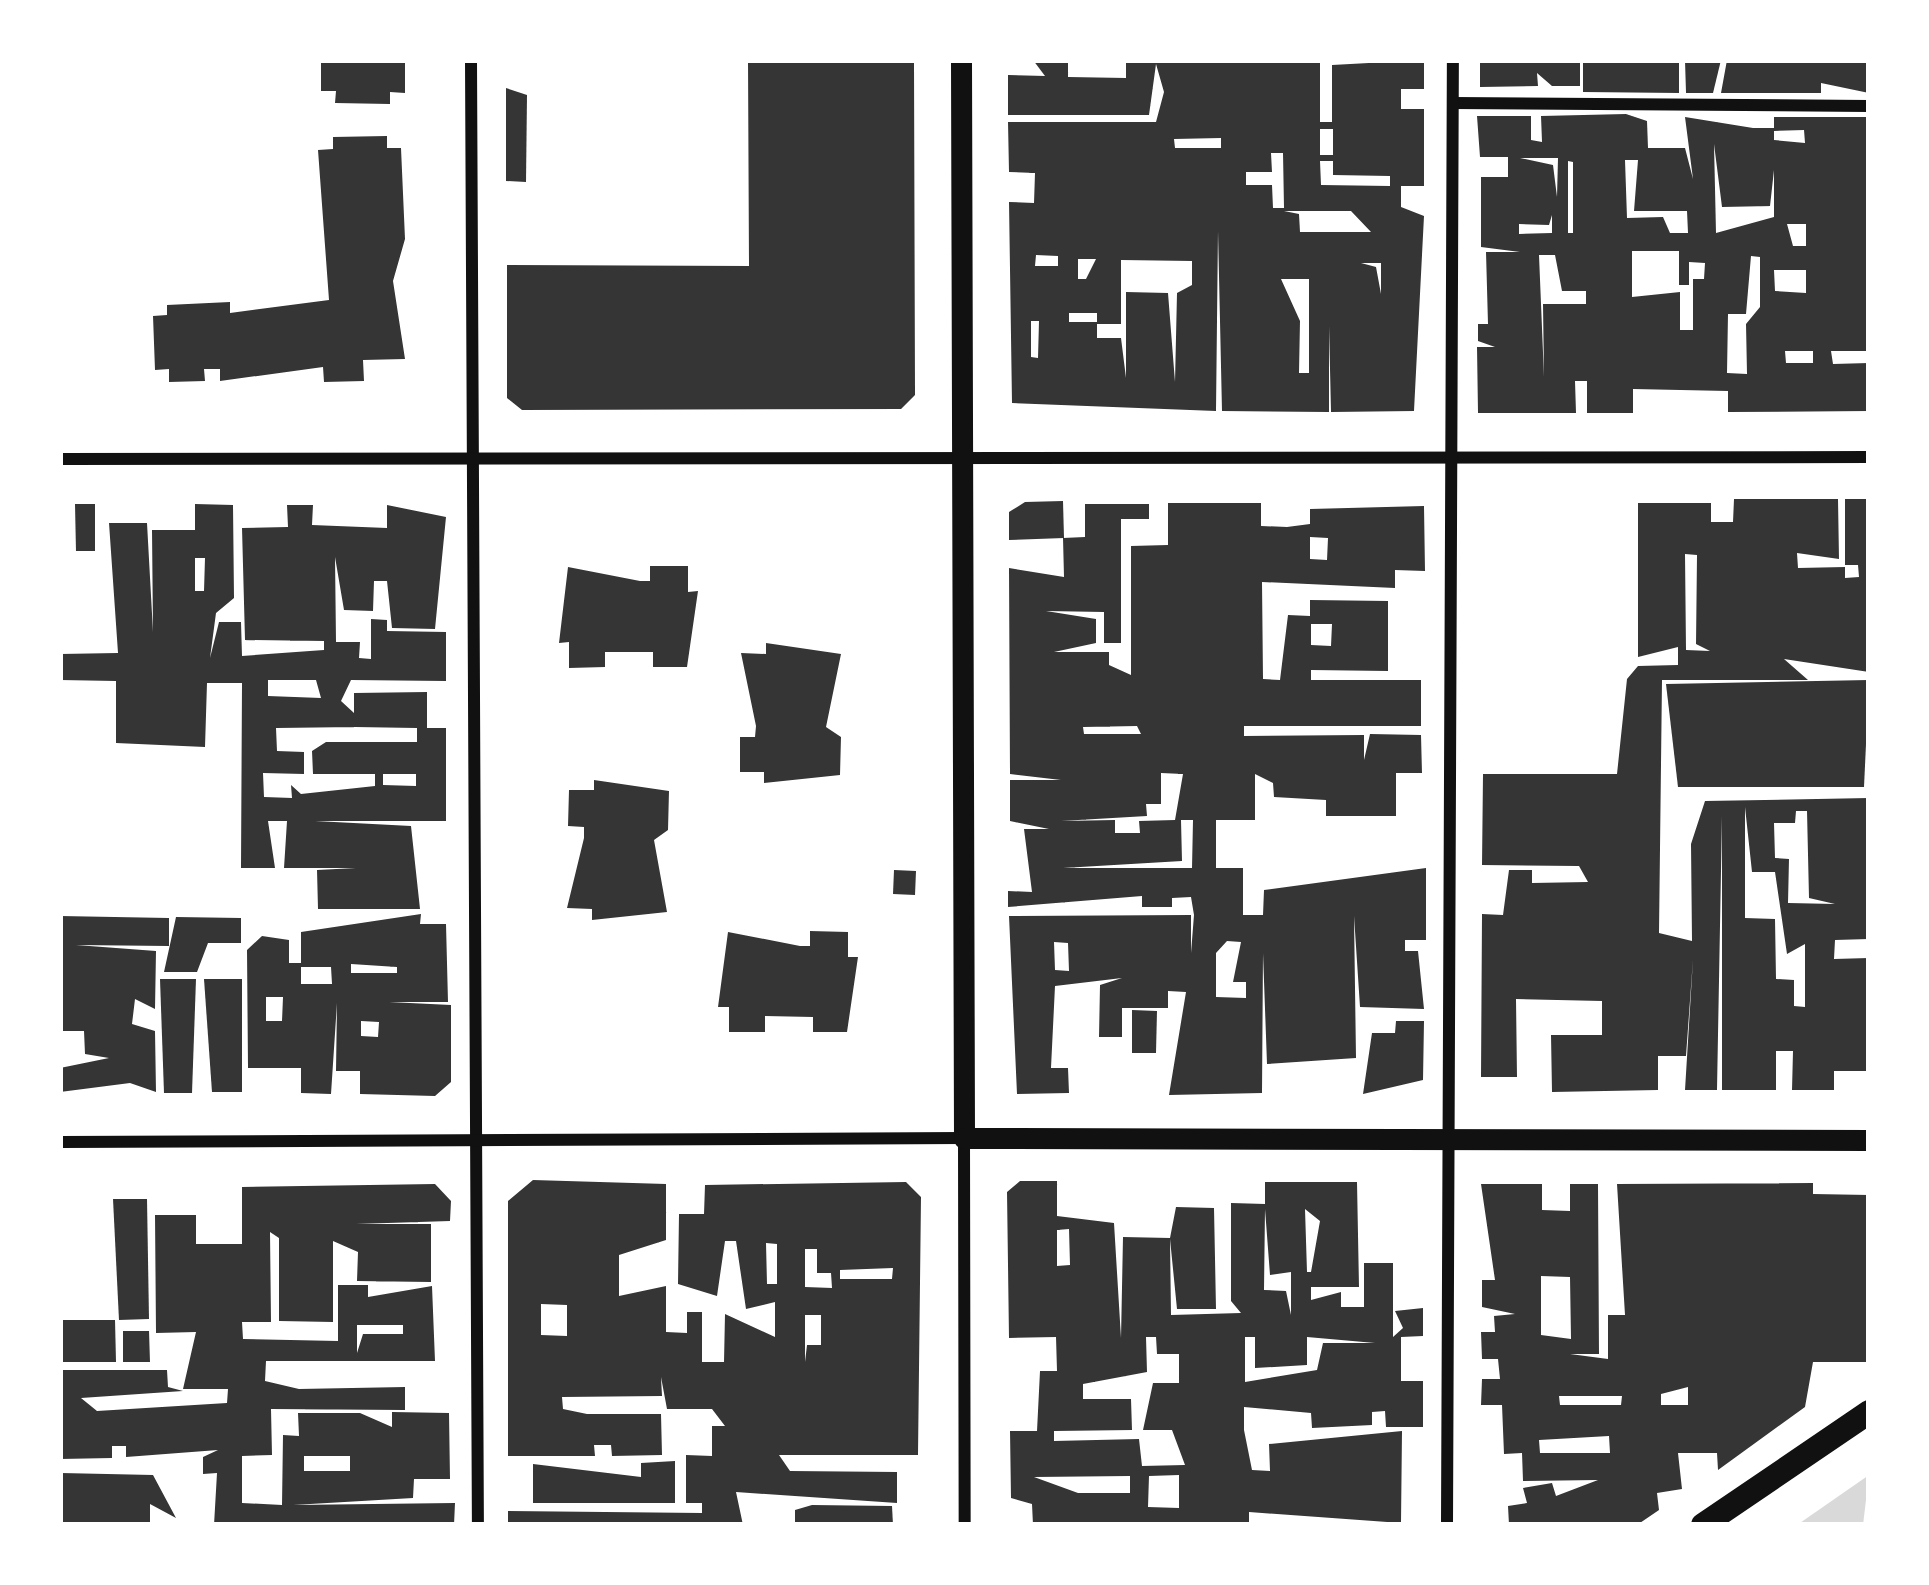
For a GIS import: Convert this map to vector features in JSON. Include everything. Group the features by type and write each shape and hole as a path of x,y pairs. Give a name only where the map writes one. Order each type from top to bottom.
{"main road":[{"path":"1703,1525 1869,1412"}],"street":[{"path":"471,60 477,456 474,1138 478,1525"},
{"path":"961,60 964,1525"},
{"path":"1447,1525 1453,60"},
{"path":"1453,103 1869,106"},
{"path":"60,459 1869,457"},
{"path":"60,1142 1869,1140"}],"shaded area":[{"path":"1869,1475 1863,1525 1797,1525"}],"building":[{"path":"321,60 405,60 405,93 390,92 390,104 335,103 336,91 321,91"},
{"path":"748,60 914,60 915,395 901,409 522,410 507,398 507,265 749,266"},
{"path":"1033,60 1068,60 1068,77 1126,78 1126,60 1320,60 1320,122 1332,122 1332,65 1424,60 1424,89 1401,89 1401,109 1424,109 1424,186 1401,186 1401,207 1424,216 1414,411 1331,412 1329,326 1329,412 1222,411 1218,231 1216,411 1012,403 1009,202 1034,203 1035,173 1009,172 1008,122 1156,122 1164,92 1156,64 1149,115 1008,115 1008,75 1045,76","holes":["1320,129 1333,129 1333,155 1320,155","1221,138 1221,148 1175,148 1174,139","1271,153 1283,153 1284,208 1273,208 1272,185 1246,185 1246,172 1272,172","1320,161 1333,161 1333,175 1390,176 1390,186 1321,185","1284,211 1351,211 1371,232 1300,232 1299,214","1036,255 1058,256 1058,266 1035,266","1078,259 1096,259 1086,279 1078,279","1121,260 1192,261 1192,285 1177,293 1175,382 1168,293 1126,292 1126,378 1121,338 1097,338 1097,324 1121,324","1361,263 1381,263 1381,294 1376,267","1281,279 1309,279 1309,373 1299,373 1300,321","1069,313 1097,313 1097,322 1069,322","1031,321 1039,321 1038,358 1031,357"]},
{"path":"1480,60 1580,60 1580,86 1552,86 1537,73 1538,86 1480,87"},
{"path":"1583,60 1679,60 1679,93 1583,92"},
{"path":"1685,60 1721,60 1713,93 1686,93"},
{"path":"1727,60 1869,60 1869,93 1821,83 1821,93 1721,93"},
{"path":"506,88 527,95 526,182 506,181"},
{"path":"1626,114 1647,121 1648,148 1685,148 1693,179 1685,117 1774,128 1774,117 1869,117 1869,351 1831,351 1833,364 1869,363 1869,411 1728,412 1728,391 1633,389 1633,413 1587,413 1587,381 1575,381 1576,413 1478,413 1477,347 1495,347 1478,341 1478,324 1488,324 1486,252 1520,252 1481,247 1481,177 1508,177 1508,157 1480,157 1477,116 1531,116 1531,140 1542,142 1541,116","holes":["1804,130 1805,143 1774,140 1774,131","1714,144 1722,207 1770,206 1774,170 1774,217 1716,233","1520,158 1558,158 1557,197 1553,165","1625,160 1638,160 1634,211 1687,211 1688,233 1670,233 1663,217 1627,218","1568,161 1573,162 1573,233 1568,233","1552,215 1552,233 1519,234 1519,224 1549,225","1787,224 1806,224 1806,246 1793,246","1632,251 1679,251 1679,285 1689,285 1689,262 1705,263 1704,279 1693,279 1693,330 1680,330 1680,292 1632,297","1539,255 1555,255 1562,291 1586,291 1586,304 1543,304 1544,377","1751,256 1760,257 1760,307 1746,324 1747,374 1727,373 1728,314 1746,314","1774,270 1806,270 1806,293 1775,291","1785,351 1813,351 1813,363 1786,363"]},
{"path":"387,136 387,148 401,148 405,239 393,281 405,359 363,360 364,381 324,382 323,367 220,381 220,369 204,369 205,381 169,382 169,369 155,370 153,316 167,315 167,305 230,302 230,313 329,300 318,150 333,149 333,137"},
{"path":"1734,499 1838,499 1839,559 1797,553 1798,568 1845,567 1845,578 1859,577 1858,565 1845,565 1845,499 1869,499 1869,672 1784,659 1808,680 1662,680 1659,933 1692,941 1691,844 1705,801 1869,798 1869,939 1835,940 1834,959 1869,958 1869,1071 1834,1071 1834,1090 1792,1090 1793,1051 1776,1051 1776,1090 1722,1090 1722,816 1717,1090 1685,1090 1693,959 1686,1056 1658,1056 1658,1090 1552,1092 1551,1035 1602,1035 1602,1001 1516,999 1517,1077 1481,1077 1482,914 1503,915 1509,870 1532,870 1532,883 1588,882 1579,866 1482,865 1483,774 1617,774 1627,679 1638,666 1678,665 1678,647 1638,657 1638,503 1711,503 1711,522 1733,522","holes":["1685,554 1697,555 1696,644 1710,651 1686,650","1745,807 1752,872 1775,872 1787,954 1805,944 1805,1007 1794,1006 1794,980 1776,979 1775,919 1745,918","1796,811 1807,811 1809,898 1835,904 1788,903 1789,859 1775,858 1774,823 1795,823"]},
{"path":"1063,501 1064,538 1009,540 1009,512 1025,502"},
{"path":"1168,503 1261,503 1261,526 1287,527 1310,524 1310,509 1424,506 1425,571 1395,570 1395,588 1262,582 1263,679 1280,680 1288,615 1310,616 1310,600 1388,601 1388,671 1311,670 1311,680 1421,680 1421,726 1244,726 1244,736 1364,735 1364,760 1370,734 1421,735 1422,773 1396,773 1396,816 1326,816 1326,800 1274,797 1273,783 1255,774 1255,820 1216,820 1216,868 1243,868 1243,915 1263,915 1264,890 1426,868 1426,940 1405,940 1405,951 1418,951 1424,1009 1360,1007 1354,916 1356,1058 1267,1064 1263,953 1262,1093 1169,1095 1186,992 1168,991 1168,1008 1122,1008 1122,1037 1099,1037 1100,985 1122,978 1055,986 1051,1068 1068,1068 1069,1093 1017,1094 1009,916 1191,915 1191,953 1194,915 1191,897 1172,898 1172,907 1142,907 1142,896 1008,907 1008,891 1032,892 1024,829 1049,829 1010,821 1010,780 1061,780 1010,774 1009,568 1064,577 1063,538 1085,537 1085,504 1149,504 1149,519 1121,519 1121,643 1104,643 1104,612 1046,611 1096,619 1096,643 1054,652 1109,652 1109,665 1131,675 1131,546 1168,545","holes":["1310,537 1328,538 1327,560 1310,559","1311,624 1332,624 1331,646 1311,645","1137,726 1141,734 1084,734 1083,727","1161,773 1183,774 1175,820 1139,821 1140,833 1115,833 1115,820 1061,821 1147,816 1146,804 1161,804","1181,820 1193,820 1192,868 1063,868 1182,861","1227,941 1241,942 1233,982 1246,982 1246,998 1216,997 1216,953","1054,942 1068,943 1069,971 1055,970"]},
{"path":"75,504 95,504 95,551 76,551"},
{"path":"195,504 233,505 234,598 216,613 210,658 219,622 241,622 242,656 324,650 324,641 245,640 242,528 288,527 287,505 313,505 312,525 387,528 387,505 446,517 435,629 392,628 387,581 374,581 373,611 344,610 335,557 336,642 360,642 359,658 371,659 371,619 387,620 387,631 446,632 446,681 351,680 341,701 354,713 354,693 427,692 427,728 446,728 446,821 315,821 411,826 420,909 318,909 317,870 356,868 284,868 287,821 268,821 275,868 241,868 242,683 207,683 205,747 116,743 116,681 60,680 60,654 118,653 109,523 147,523 153,632 152,530 195,530","holes":["195,558 205,558 204,591 195,591","268,680 316,680 321,698 268,696","276,728 417,728 417,742 326,742 312,751 313,774 375,774 375,786 301,794 291,785 292,798 264,797 263,773 304,774 304,752 277,751","383,774 416,774 416,786 383,785"]},
{"path":"650,566 688,566 688,592 698,591 687,667 653,667 653,652 605,652 605,667 569,668 569,642 559,643 568,567 650,581"},
{"path":"766,643 841,654 826,727 841,737 840,775 764,783 764,772 740,772 740,737 755,737 756,726 741,653 766,654"},
{"path":"1869,680 1864,787 1678,787 1666,684"},
{"path":"594,780 669,791 668,830 654,840 667,912 592,920 592,909 567,908 584,838 584,827 568,826 569,790 594,790"},
{"path":"894,870 916,871 915,895 893,894"},
{"path":"421,914 420,924 446,924 448,1002 389,1002 451,1005 451,1082 435,1096 360,1094 360,1071 336,1071 337,1003 331,1094 301,1093 301,1068 248,1068 247,950 262,936 289,940 289,963 301,963 301,932","holes":["351,964 397,967 397,973 351,973","301,967 331,967 332,984 301,984","266,997 283,997 282,1021 266,1021","361,1021 379,1022 378,1037 361,1036"]},
{"path":"60,916 169,918 169,946 76,945 156,951 155,1009 135,999 132,1024 155,1031 156,1092 130,1083 60,1092 60,1068 109,1058 85,1054 84,1031 60,1031"},
{"path":"176,917 241,918 241,943 208,943 197,972 164,972"},
{"path":"810,931 848,932 848,957 858,957 847,1032 813,1032 813,1017 765,1016 765,1032 729,1032 729,1007 718,1007 728,932 810,946"},
{"path":"160,979 196,979 192,1093 164,1093"},
{"path":"204,979 242,979 242,1092 212,1092"},
{"path":"1132,1010 1157,1011 1156,1053 1132,1053"},
{"path":"1396,1021 1424,1021 1423,1080 1363,1094 1372,1033 1395,1033"},
{"path":"533,1180 666,1184 666,1240 619,1255 619,1296 666,1286 666,1332 687,1333 687,1312 702,1312 702,1362 724,1362 725,1314 775,1337 775,1302 746,1309 736,1241 725,1241 717,1296 678,1284 679,1214 704,1214 705,1185 906,1182 921,1197 918,1455 779,1455 790,1471 897,1472 897,1503 736,1492 743,1525 508,1525 508,1511 702,1513 702,1503 686,1503 686,1455 712,1456 712,1426 725,1426 712,1409 667,1409 661,1377 662,1396 562,1397 563,1409 587,1414 661,1414 662,1455 612,1456 611,1445 594,1445 595,1456 508,1456 508,1201","holes":["766,1243 777,1244 777,1284 767,1284","805,1249 817,1249 817,1273 831,1273 832,1288 805,1287","893,1268 892,1279 840,1279 840,1270","541,1304 567,1305 567,1336 541,1335","805,1315 821,1315 821,1345 807,1345 805,1362"]},
{"path":"1020,1181 1057,1181 1057,1216 1114,1223 1121,1338 1123,1237 1170,1238 1176,1207 1214,1208 1216,1309 1177,1309 1170,1239 1171,1315 1241,1313 1231,1301 1231,1203 1265,1204 1265,1182 1357,1182 1359,1287 1311,1287 1311,1300 1341,1292 1341,1307 1364,1307 1364,1263 1393,1263 1393,1337 1403,1328 1395,1311 1423,1308 1423,1336 1401,1337 1401,1381 1423,1381 1423,1427 1386,1427 1385,1411 1372,1412 1372,1425 1312,1428 1311,1413 1244,1407 1244,1430 1252,1470 1270,1471 1269,1444 1402,1431 1401,1523 1249,1512 1249,1525 1033,1525 1032,1504 1011,1498 1010,1431 1037,1431 1040,1371 1057,1371 1056,1337 1009,1338 1007,1192","holes":["1265,1209 1270,1275 1291,1272 1291,1315 1286,1291 1264,1290","1305,1209 1320,1221 1311,1272 1307,1272","1069,1229 1070,1265 1057,1266 1057,1230","1146,1337 1156,1337 1157,1354 1179,1354 1179,1383 1153,1383 1143,1430 1172,1430 1185,1465 1142,1466 1139,1439 1054,1441 1054,1431 1132,1430 1131,1399 1083,1399 1083,1384 1147,1372","1245,1337 1255,1337 1255,1368 1307,1365 1307,1337 1375,1343 1323,1343 1317,1370 1245,1382","1179,1475 1179,1508 1148,1507 1149,1476","1130,1476 1130,1493 1078,1493 1034,1477"]},
{"path":"1813,1183 1813,1194 1869,1195 1869,1362 1813,1362 1805,1407 1718,1470 1717,1453 1678,1453 1682,1489 1657,1493 1659,1510 1637,1525 1509,1525 1508,1506 1527,1503 1523,1488 1552,1483 1556,1496 1598,1480 1523,1481 1522,1453 1504,1454 1502,1405 1481,1405 1482,1379 1500,1379 1498,1359 1482,1359 1481,1332 1495,1332 1494,1316 1515,1314 1482,1307 1482,1280 1495,1280 1481,1184 1542,1184 1542,1210 1570,1211 1570,1184 1598,1184 1599,1354 1570,1354 1608,1359 1608,1315 1625,1315 1617,1184","holes":["1541,1276 1570,1277 1571,1339 1541,1335","1688,1387 1688,1405 1661,1405 1661,1394","1559,1396 1622,1396 1621,1405 1560,1405","1609,1436 1610,1453 1540,1453 1539,1440"]},
{"path":"435,1184 451,1201 450,1221 356,1224 431,1224 431,1282 357,1281 358,1252 333,1241 333,1322 279,1321 279,1238 270,1232 271,1322 242,1322 243,1339 338,1341 338,1285 368,1285 368,1297 432,1286 435,1361 266,1361 265,1381 299,1389 405,1387 405,1410 271,1409 272,1455 242,1456 242,1503 282,1505 283,1435 299,1436 298,1413 360,1413 392,1427 392,1412 449,1413 450,1479 414,1479 413,1498 293,1505 455,1503 454,1525 214,1525 217,1473 203,1474 203,1457 218,1450 126,1457 126,1446 112,1446 112,1458 60,1459 60,1370 167,1370 168,1387 183,1391 81,1398 97,1411 227,1403 228,1389 183,1389 196,1332 156,1333 155,1215 196,1215 196,1244 242,1244 242,1187","holes":["357,1325 403,1325 403,1334 363,1334 357,1353","304,1456 350,1456 350,1471 304,1471"]},
{"path":"113,1199 147,1199 149,1319 119,1320"},
{"path":"60,1320 115,1320 116,1362 60,1362"},
{"path":"123,1331 149,1331 150,1362 123,1362"},
{"path":"675,1461 675,1503 533,1503 533,1464 641,1477 641,1463"},
{"path":"61,1473 153,1475 176,1518 150,1504 150,1525 60,1525"},
{"path":"812,1505 892,1506 893,1525 795,1525 795,1510"}]}
